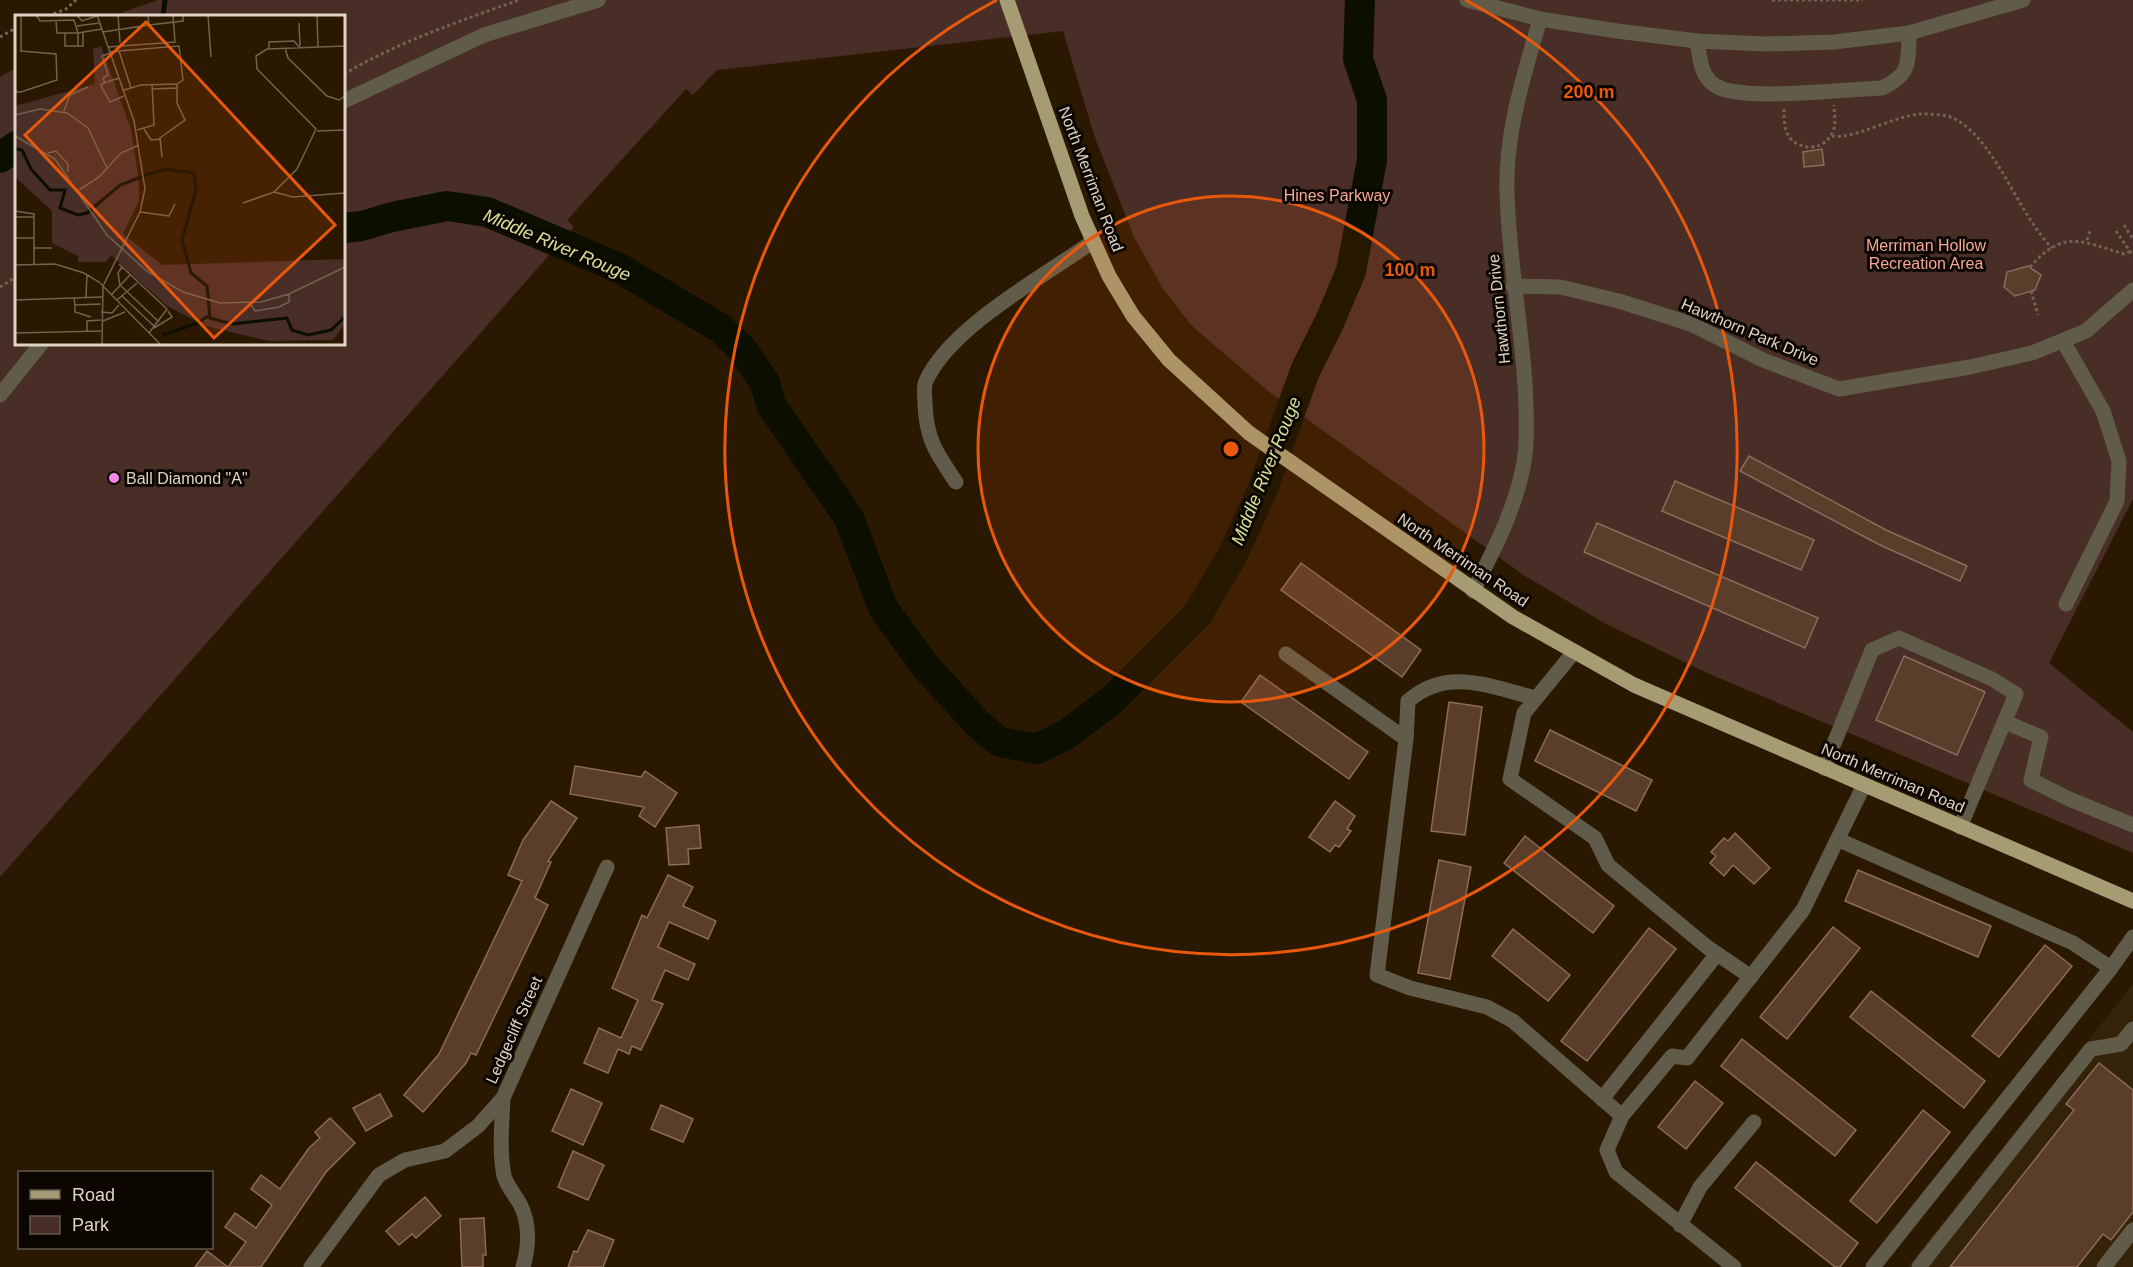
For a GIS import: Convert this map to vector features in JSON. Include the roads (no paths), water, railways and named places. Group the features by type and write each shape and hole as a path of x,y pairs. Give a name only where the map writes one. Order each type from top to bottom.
{"main road":[{"name":"North Merriman Road","path":"1007,0 1092,242 1109,276 1150,339 1202,393 1249,433 1473,591 1634,685 2133,901"}],"street":[{"path":"345,101 484,34 598,0"},
{"path":"1467,0 1540,19 1697,41 1766,44 1834,42 1909,33 2023,0"},
{"name":"Hawthorn Drive","path":"1473,591 1494,550 1508,515 1526,443 1523,369 1513,286 1507,190 1512,133 1525,72 1540,19"},
{"path":"1697,41 1704,74 1716,87 1742,94 1882,88 1897,81 1908,66 1909,33"},
{"path":"956,482 933,448 926,425 925,383 943,356 978,319 1092,242"},
{"name":"Hawthorn Park Drive","path":"1513,286 1560,287 1639,307 1691,324 1762,360 1839,389 1970,367 2032,353 2086,331 2133,290"},
{"path":"2063,341 2103,411 2119,461 2117,501 2066,604"},
{"path":"3,385 40,345"},
{"path":"1824,768 1872,650 1899,638 1992,679 2016,694 1960,827"},
{"path":"1574,652 1524,713 1510,779 1595,838 1608,865 1717,954 1751,977"},
{"path":"1286,654 1406,739"},
{"path":"1536,698 1466,681 1448,681 1424,687 1408,701 1406,739 1377,975 1410,988 1486,1007 1513,1021 1622,1116"},
{"path":"2005,722 2040,737 2031,780 2069,799 2133,825"},
{"path":"1734,1267 1616,1172 1607,1150 1622,1116 1672,1056 1687,1058 1803,910 1864,786"},
{"path":"1839,840 2073,943 2110,968"},
{"name":"Ledgecliff Street","path":"311,1267 379,1175 405,1160 445,1151 478,1126 503,1098 607,867"},
{"path":"1873,1267 2133,937"},
{"path":"1602,1099 1717,954"},
{"path":"1919,1267 2091,1049 2121,1044 2133,1029"},
{"path":"503,1098 501,1145 505,1179 522,1206 528,1236 523,1267"},
{"path":"1680,1225 1700,1187 1754,1122"},
{"path":"2104,1267 2133,1230"}],"waterway":[{"path":"163,15 165,0"},
{"name":"Middle River Rouge","path":"345,228 447,206 487,212 619,268 720,328 742,349 765,383 771,405 849,518 883,608 926,667 978,724 1000,742 1037,749 1067,734 1112,700 1197,615 1231,558 1262,491 1305,371 1351,271 1372,160 1372,100 1358,59 1360,0"},
{"name":"Middle River Rouge","path":"0,158 15,147"}],"place":[{"name":"Ball Diamond \"A\"","path":"114,478"}],"park label":[{"name":"Hines Parkway","path":"1337,195"},
{"name":"Merriman Hollow Recreation Area","path":"1926,254"}]}
